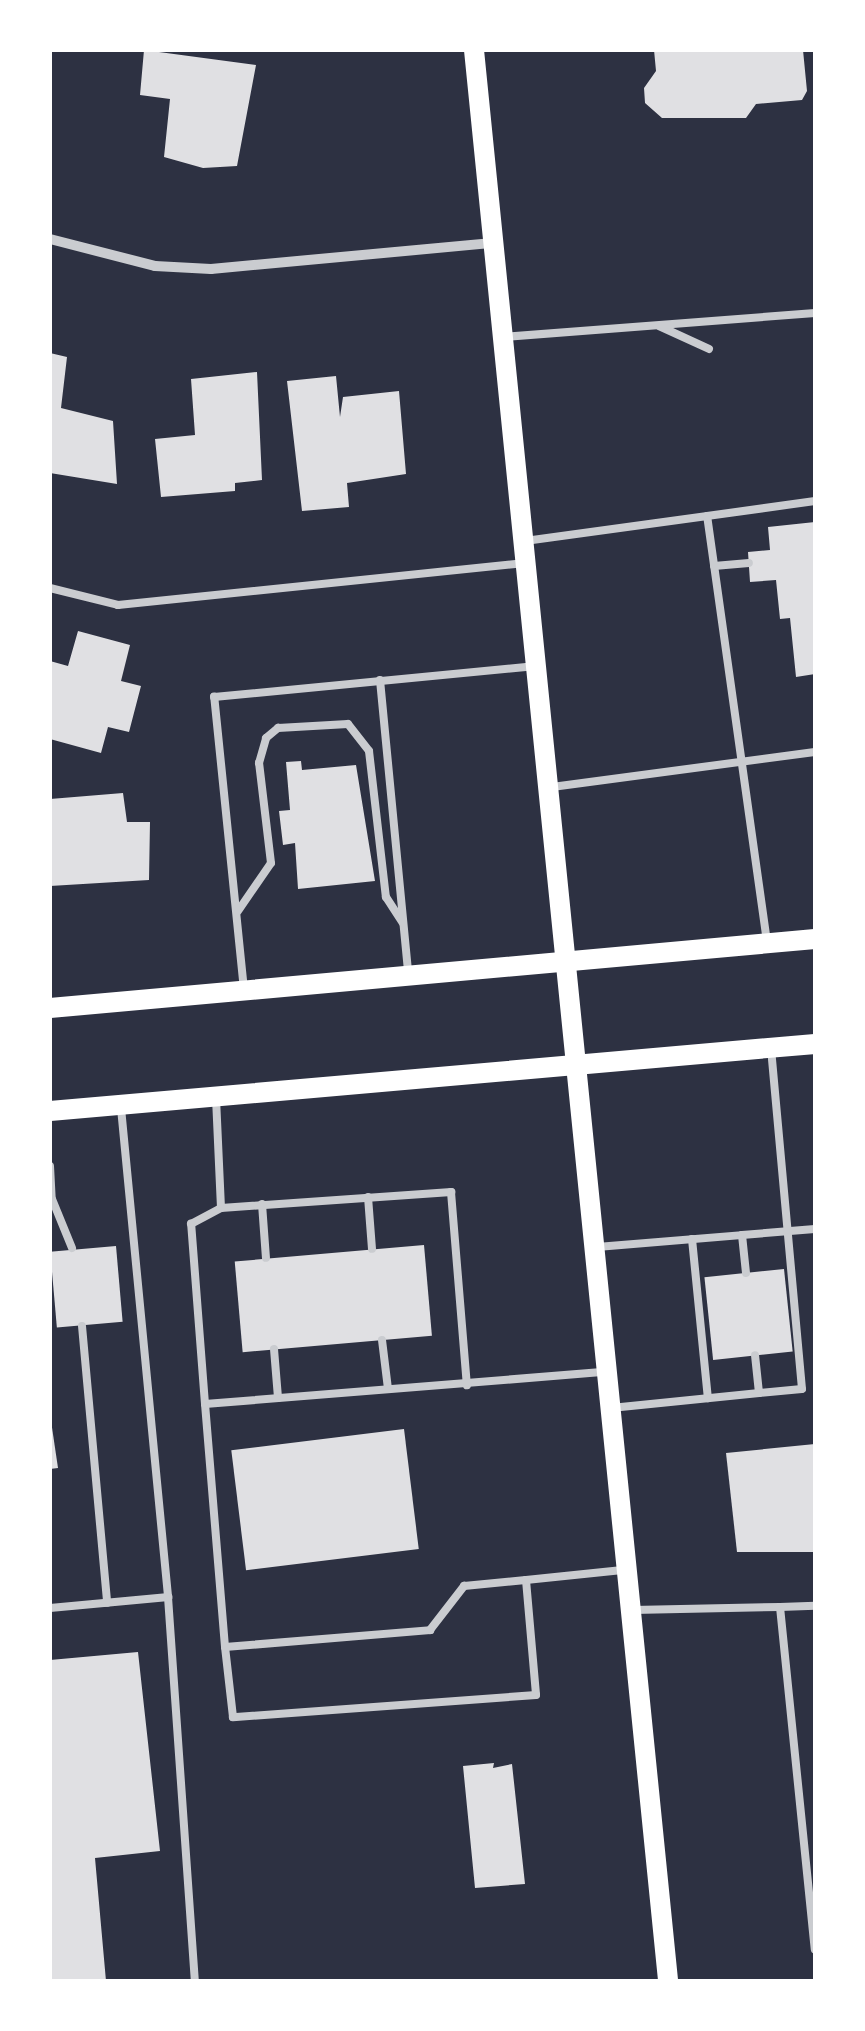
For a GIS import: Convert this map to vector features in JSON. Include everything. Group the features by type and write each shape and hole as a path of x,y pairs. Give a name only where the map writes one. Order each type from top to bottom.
{"main road":[{"path":"474,50 569,959 576,1066 668,1981"},
{"path":"50,1008 815,938"},
{"path":"50,1111 815,1044"}],"street":[{"path":"50,239 155,266 211,269 493,243"}],"lane":[{"path":"503,336 815,314"},
{"path":"656,325 709,348"},
{"path":"50,588 118,604 526,552 707,516 815,500"},
{"path":"707,516 767,942"},
{"path":"714,566 748,563"},
{"path":"244,990 214,697 538,666"},
{"path":"380,680 408,973"},
{"path":"237,912 271,864 259,763 266,738 278,728 338,724 360,731 369,751 386,897 403,923"},
{"path":"551,787 744,766 815,752"},
{"path":"611,1408 802,1389 771,1048"},
{"path":"216,1097 221,1208"},
{"path":"121,1106 168,1596 196,1981"},
{"path":"50,1166 52,1200 72,1248"},
{"path":"468,1386 451,1192 221,1208 191,1224 233,1717 536,1695 526,1580"},
{"path":"368,1196 372,1249"},
{"path":"262,1204 266,1258"},
{"path":"594,1247 815,1230"},
{"path":"742,1235 746,1272"},
{"path":"692,1239 708,1398"},
{"path":"82,1326 107,1602"},
{"path":"382,1340 388,1390"},
{"path":"274,1349 278,1398"},
{"path":"756,1356 760,1393"},
{"path":"205,1404 607,1372"},
{"path":"226,1647 430,1630 464,1586 627,1569"},
{"path":"50,1608 168,1596"},
{"path":"630,1610 815,1606"},
{"path":"780,1608 815,1949"}],"building":[{"path":"144,50 256,65 237,166 203,168 164,157 170,99 140,95"},
{"path":"654,50 803,50 807,91 802,100 756,104 746,118 662,118 645,103 644,88 656,71"},
{"path":"50,353 67,357 61,408 113,421 117,484 50,473"},
{"path":"257,372 262,480 235,483 235,491 161,497 155,439 195,435 191,379"},
{"path":"336,376 340,417 343,397 399,391 406,474 347,483 349,507 302,511 287,381"},
{"path":"815,522 815,674 796,677 790,618 780,619 776,580 750,582 748,552 770,550 768,527"},
{"path":"78,631 130,645 121,681 141,686 129,732 108,727 101,753 50,739 50,661 68,666"},
{"path":"301,761 302,770 356,765 375,881 298,889 295,843 283,845 279,811 290,810 286,762"},
{"path":"123,793 127,822 150,822 149,880 50,886 50,799"},
{"path":"424,1245 432,1336 243,1352 235,1262"},
{"path":"116,1246 123,1322 57,1327 50,1252"},
{"path":"784,1269 793,1352 713,1360 704,1277"},
{"path":"50,1414 58,1468 50,1469"},
{"path":"404,1429 419,1549 246,1570 231,1450"},
{"path":"815,1444 815,1552 737,1552 726,1453"},
{"path":"138,1652 160,1851 95,1858 106,1981 50,1981 50,1660"},
{"path":"494,1763 493,1768 512,1764 525,1884 475,1888 463,1766"}]}
